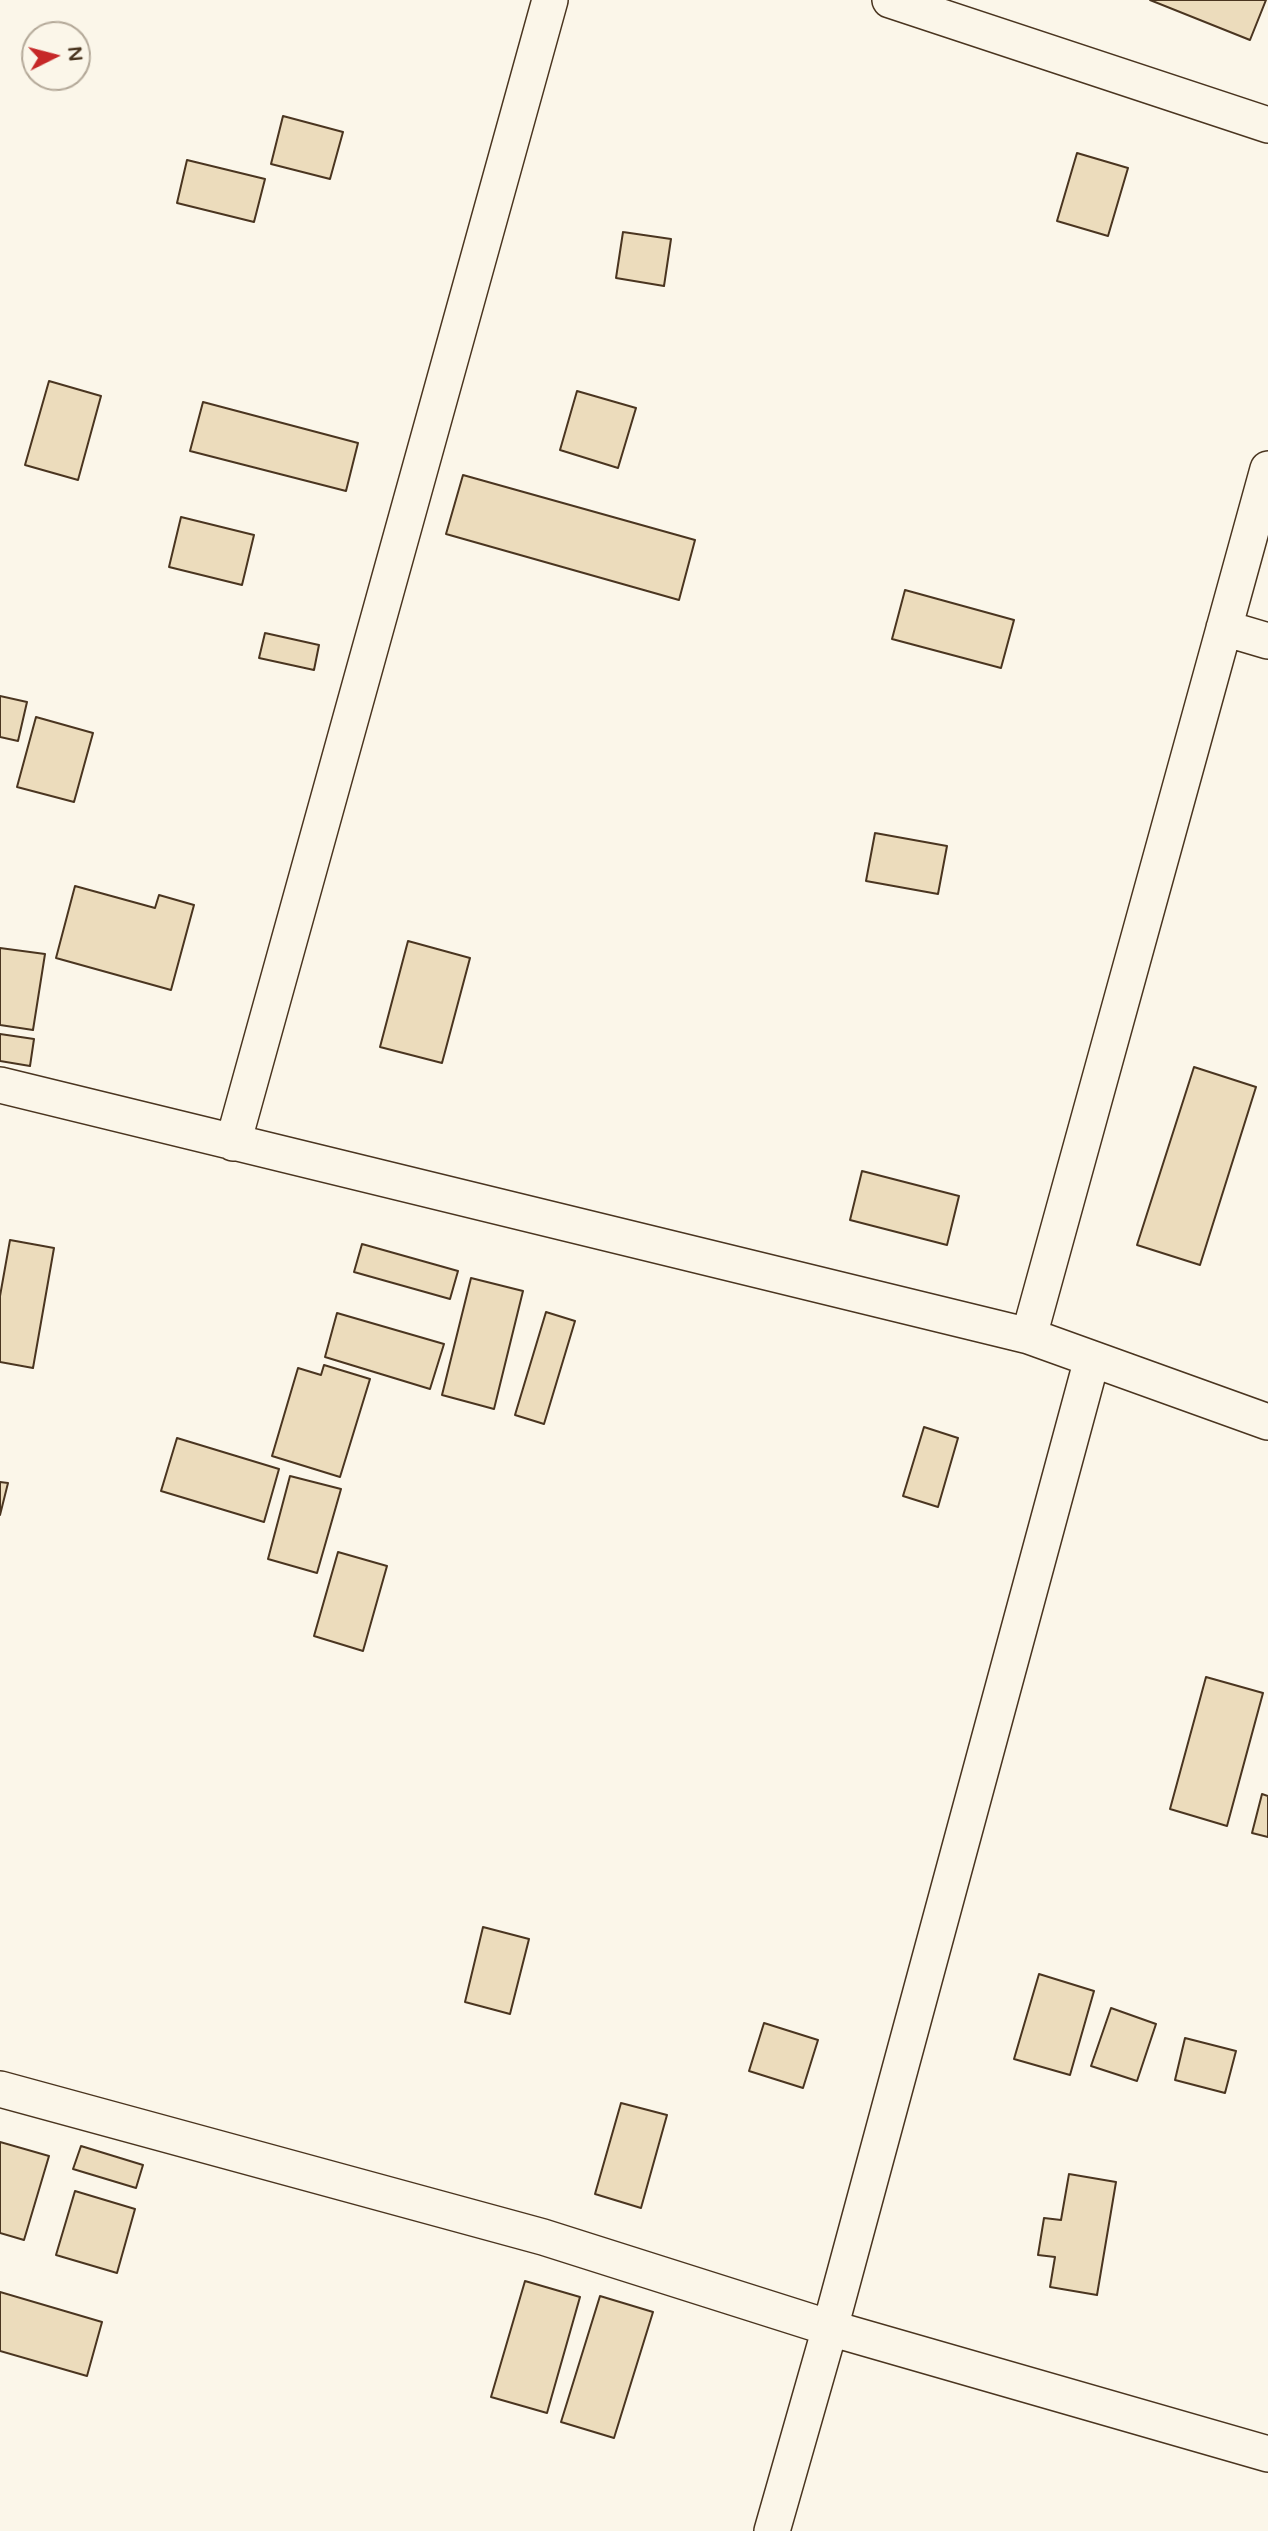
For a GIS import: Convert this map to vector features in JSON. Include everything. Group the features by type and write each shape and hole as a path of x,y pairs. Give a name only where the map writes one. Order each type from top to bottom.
{"street":[{"path":"233,1143 550,0"},
{"path":"890,0 1268,125"},
{"path":"1029,1336 1268,469"},
{"path":"1224,628 1268,641"},
{"path":"0,1085 1029,1336 1268,1422"},
{"path":"772,2531 830,2328 1092,1359"},
{"path":"0,2089 542,2237 830,2328 1268,2454"}],"building":[{"path":"1150,0 1266,0 1250,40"},
{"path":"283,116 343,132 330,179 271,164"},
{"path":"1077,153 1128,168 1108,236 1057,221"},
{"path":"187,160 265,179 254,222 177,203"},
{"path":"623,232 671,239 664,286 616,278"},
{"path":"49,381 101,396 78,480 25,465"},
{"path":"577,391 636,408 618,468 560,450"},
{"path":"203,402 358,443 346,491 190,451"},
{"path":"463,475 695,540 679,600 446,534"},
{"path":"181,517 254,535 242,585 169,567"},
{"path":"905,590 1014,620 1001,668 892,639"},
{"path":"265,633 319,645 314,670 259,658"},
{"path":"0,696 27,702 18,741 0,737"},
{"path":"36,717 93,733 74,802 17,787"},
{"path":"875,833 947,846 938,894 866,881"},
{"path":"75,886 155,908 159,895 194,905 171,990 56,958"},
{"path":"408,941 470,958 442,1063 380,1047"},
{"path":"0,948 45,954 33,1030 0,1025"},
{"path":"0,1034 34,1039 30,1066 0,1061"},
{"path":"1194,1067 1256,1087 1200,1265 1137,1245"},
{"path":"862,1171 959,1196 947,1245 850,1220"},
{"path":"10,1240 54,1248 33,1368 0,1362 0,1296"},
{"path":"362,1244 458,1271 450,1299 354,1272"},
{"path":"471,1278 523,1291 494,1409 442,1395"},
{"path":"546,1312 575,1321 544,1424 515,1415"},
{"path":"337,1313 444,1344 430,1389 325,1357"},
{"path":"324,1365 370,1379 340,1477 272,1456 298,1368 321,1375"},
{"path":"924,1427 958,1438 938,1507 903,1496"},
{"path":"177,1438 279,1469 264,1522 161,1491"},
{"path":"290,1476 341,1489 317,1573 268,1559"},
{"path":"0,1482 8,1483 0,1515"},
{"path":"338,1552 387,1566 363,1651 314,1636"},
{"path":"1206,1677 1263,1693 1227,1826 1170,1809"},
{"path":"1262,1794 1268,1796 1268,1837 1252,1833"},
{"path":"483,1927 529,1939 510,2014 465,2002"},
{"path":"1039,1974 1094,1991 1070,2075 1014,2059"},
{"path":"1111,2008 1156,2024 1137,2081 1091,2066"},
{"path":"764,2023 818,2040 803,2088 749,2071"},
{"path":"1185,2038 1236,2051 1225,2093 1175,2080"},
{"path":"621,2103 667,2115 641,2208 595,2194"},
{"path":"0,2142 49,2156 24,2240 0,2233"},
{"path":"81,2146 143,2165 136,2188 73,2169"},
{"path":"1069,2174 1116,2182 1097,2295 1050,2287 1055,2257 1038,2255 1044,2218 1061,2220"},
{"path":"75,2191 135,2209 117,2273 56,2255"},
{"path":"525,2281 580,2297 547,2413 491,2397"},
{"path":"0,2292 102,2322 87,2376 0,2351"},
{"path":"600,2296 653,2312 614,2438 561,2422"}]}
